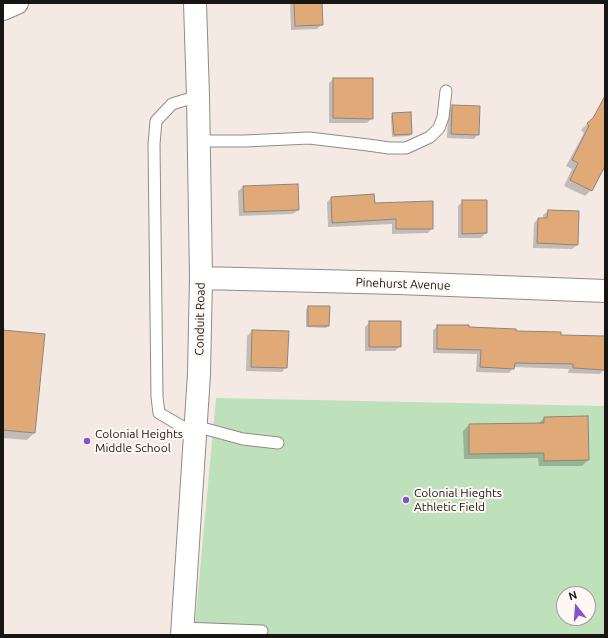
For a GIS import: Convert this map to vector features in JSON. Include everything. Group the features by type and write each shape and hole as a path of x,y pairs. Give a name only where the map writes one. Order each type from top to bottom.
{"street":[{"path":"3,9 17,3"},
{"name":"Conduit Road","path":"182,632 199,374 201,278 195,3"},
{"name":"Pinehurst Avenue","path":"201,278 605,290"}],"lane":[{"path":"199,141 245,141 309,138 389,148 406,148 430,137 439,128 443,117 446,92"},
{"path":"198,96 172,104 156,121 154,144 157,397 159,412 195,430 242,439 278,443"},
{"path":"182,632 262,631"}],"green space":[{"name":"Colonial Hieghts Athletic Field","path":"216,398 605,406 605,635 194,635"}],"building":[{"path":"294,3 322,3 323,25 295,26"},
{"path":"333,78 373,78 373,119 333,118"},
{"path":"605,96 605,166 592,191 570,180 578,163 572,160 589,126 587,123 593,118"},
{"path":"452,105 480,106 479,135 451,134"},
{"path":"411,112 412,134 394,135 392,113"},
{"path":"298,184 299,210 244,212 243,186"},
{"path":"374,194 375,203 433,201 433,229 396,229 396,219 332,223 331,197"},
{"path":"462,200 487,200 487,233 462,234"},
{"path":"548,210 579,211 578,245 537,243 538,218 547,218"},
{"path":"308,306 330,306 329,326 308,326"},
{"path":"369,321 401,321 401,347 369,347"},
{"path":"437,325 469,325 469,327 516,329 516,331 561,332 561,335 605,336 605,370 573,368 573,364 515,363 514,369 480,367 481,350 437,349"},
{"path":"3,330 45,334 35,433 3,430"},
{"path":"252,330 289,331 287,368 251,367"},
{"path":"588,416 589,460 544,461 544,453 469,454 469,424 544,423 544,417"}],"place":[{"name":"Colonial Heights Middle School","path":"87,441"},
{"name":"Colonial Hieghts Athletic Field","path":"406,500"}]}
